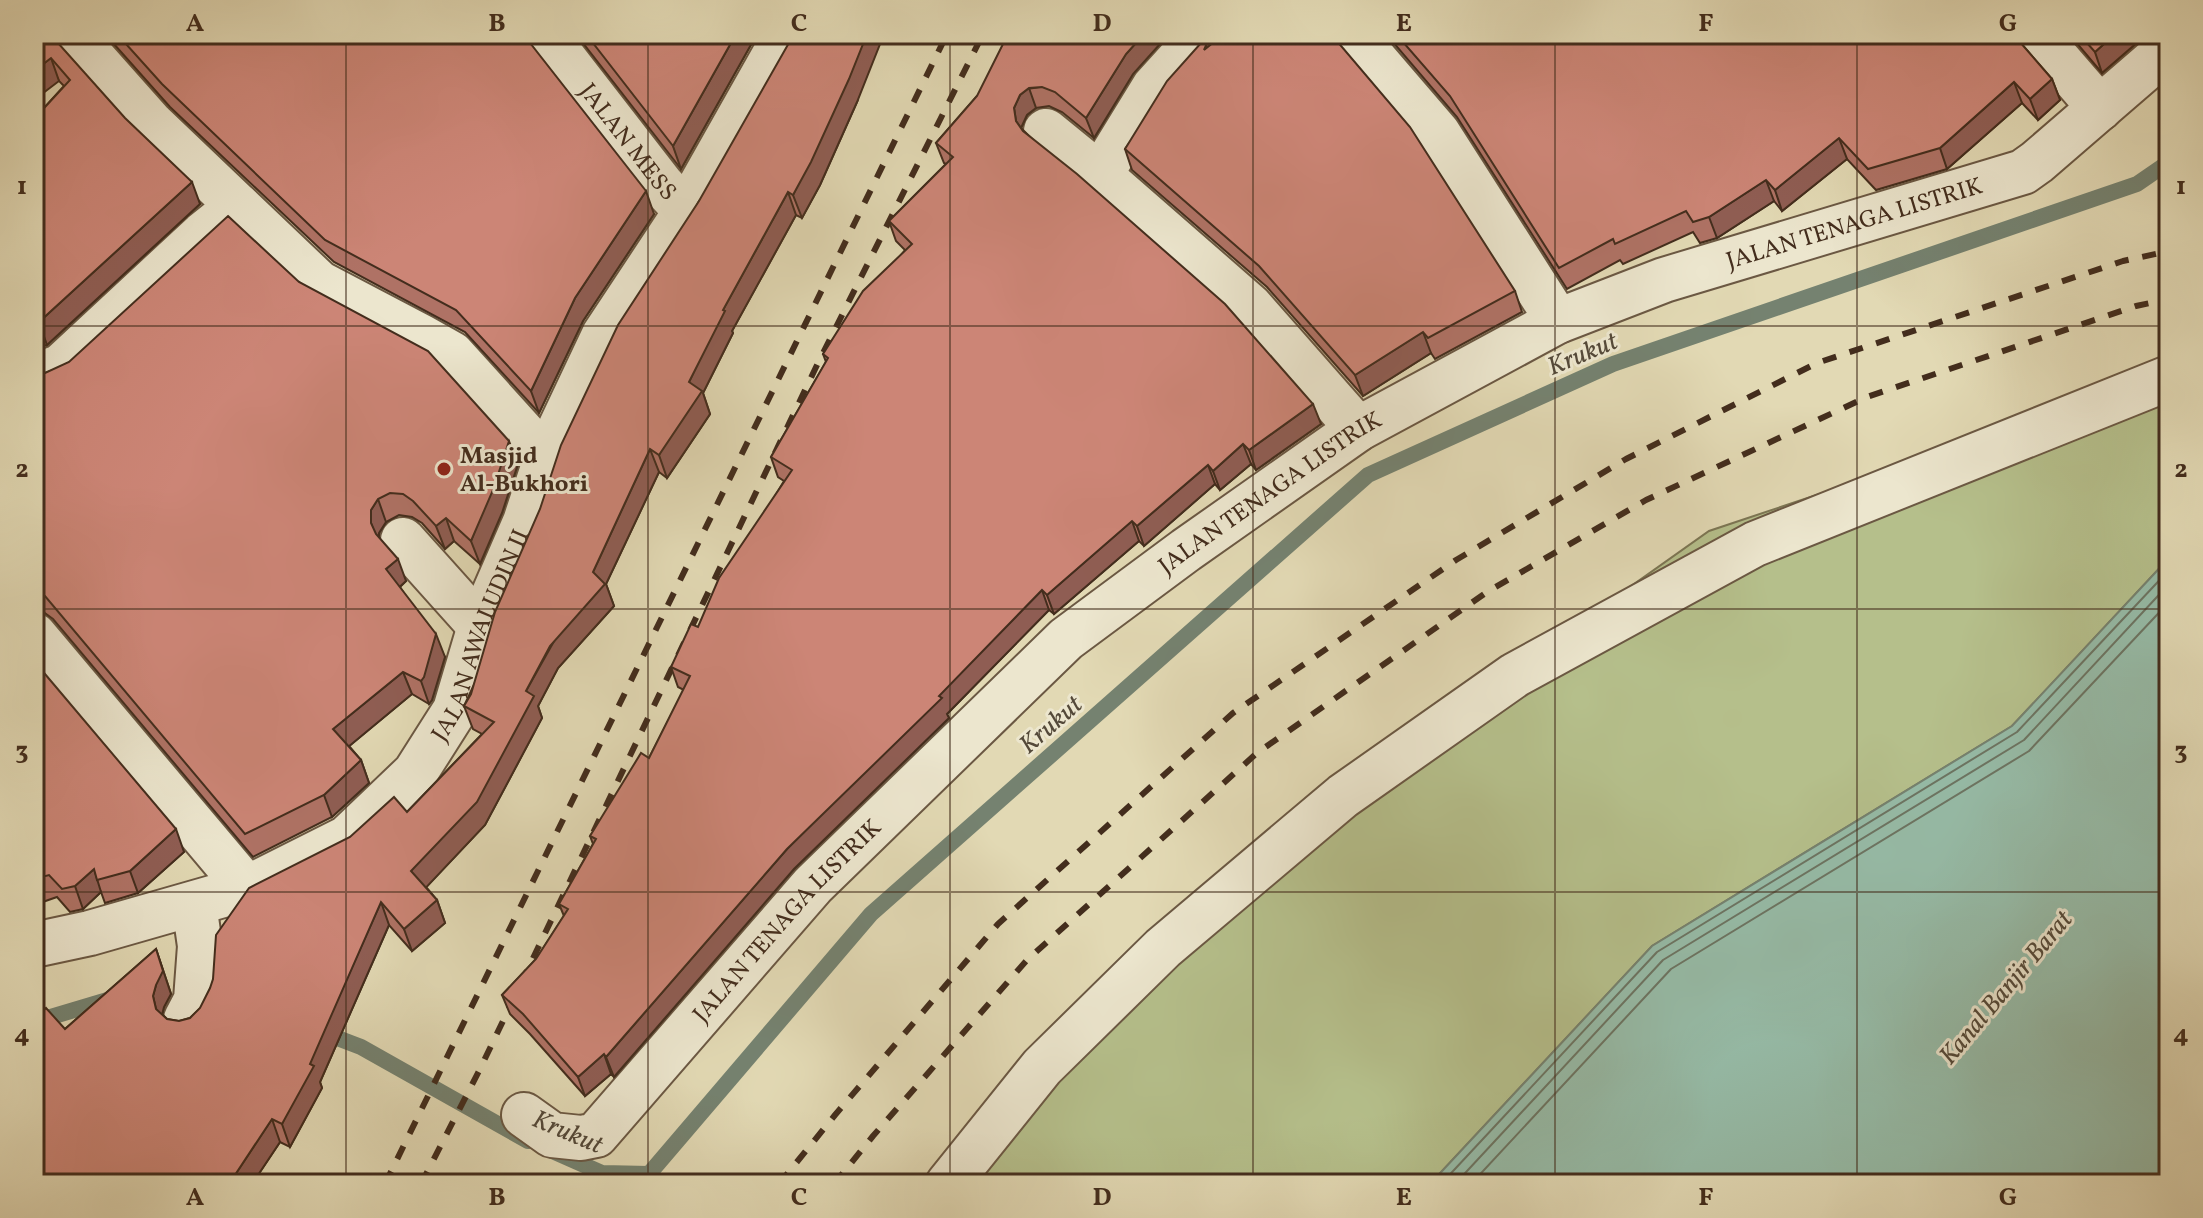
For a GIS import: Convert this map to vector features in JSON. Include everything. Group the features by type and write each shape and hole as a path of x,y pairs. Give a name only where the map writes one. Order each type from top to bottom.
{"street":[{"path":"72,34 152,124 319,283 452,354 546,458"},
{"name":"JALAN MESS","path":"545,34 662,185 686,211"},
{"name":"JALAN AWALUDIN II","path":"34,945 90,933 247,888 347,838 415,773 455,710 480,626 525,522 546,458 604,335 686,211 786,34"},
{"path":"1100,175 1154,87 1202,34"},
{"path":"1353,34 1438,133 1558,321"},
{"path":"2036,34 2100,108"},
{"name":"JALAN TENAGA LISTRIK","path":"524,1115 552,1135 581,1138 596,1135 813,885 1066,639 1358,429 1558,321 1664,280 2023,172 2169,48"},
{"path":"1046,131 1250,306 1358,429"},
{"path":"39,373 61,366 203,234 238,206"},
{"path":"948,1184 1042,1067 1163,948 1343,796 1515,675 1755,544 2169,378"},
{"path":"403,540 480,626"},
{"path":"34,635 247,888"},
{"path":"191,1009 200,946 194,904"}],"shaded area":[{"path":"2169,377 2169,558 2012,726 1652,946 1430,1184 930,1184 1270,842 1709,531"}],"water":[{"name":"Kanal Banjir Barat","path":"2169,558 2169,1179 2166,1184 1430,1184 1652,946 2012,726"}],"building":[{"path":"34,34 50,34 125,118 192,182 39,322 34,323 34,119 70,80 51,58 34,71"},
{"path":"117,34 523,34 646,191 575,298 531,391 456,310 325,240 162,84"},
{"path":"586,34 736,34 673,146"},
{"path":"794,34 867,34 811,162 793,195 788,192 723,310 689,382 702,391 659,455 650,449 593,572 605,584 550,646 526,691 534,696 477,802 411,871 437,900 404,929 381,902 310,1064 314,1066 282,1124 272,1119 229,1184 34,1184 34,1019 46,1008 65,1029 156,949 163,971 153,996 156,1009 167,1019 179,1021 190,1018 200,1008 213,979 216,935 249,888 350,837 394,797 407,812 494,722 464,706 471,694 495,612 540,509 561,445 618,325 699,201"},
{"path":"1008,34 1144,34 1126,54 1086,118 1055,92 1042,87 1029,88 1020,95 1014,108 1016,121 1023,131 1077,174 1225,304 1313,404 1249,450 1243,444 1213,471 1208,465 1137,526 1132,521 1047,595 1042,590 939,696 942,698 787,849 606,1057 604,1054 578,1077 523,1014 502,995 536,959 568,909 559,904 596,839 590,836 641,753 649,758 690,676 671,667 691,624 698,627 719,578 792,470 771,457 828,358 823,354 863,291 912,244 889,221 953,157 936,143 977,96"},
{"path":"1209,34 1204,50 1224,34 1331,34 1410,127 1515,291 1428,338 1423,332 1355,375 1259,266 1125,149 1167,81"},
{"path":"1396,34 2013,34 2052,79 2030,99 2014,82 1940,148 1868,169 1839,138 1775,190 1766,180 1709,217 1693,222 1686,211 1615,244 1613,239 1559,268 1450,96"},
{"path":"2079,34 2115,34 2095,52"},
{"path":"228,216 299,282 428,351 509,441 493,490 471,541 446,518 436,526 403,494 390,493 378,499 371,510 371,523 376,534 398,559 386,569 436,634 424,677 421,681 403,672 333,729 361,760 324,795 245,834 45,596 34,589 34,375 69,362"},
{"path":"34,661 176,829 130,871 97,880 94,869 75,886 62,889 49,875 34,879"}],"waterway":[{"name":"Krukut","path":"550,1150 602,1173 649,1174 871,914 1368,475 1613,364 2137,184 2169,162"},
{"name":"Krukut","path":"34,1022 111,999"},
{"name":"Krukut","path":"319,1031 361,1047 528,1141"}],"railway":[{"path":"385,1184 947,34"},
{"path":"421,1184 480,1069 818,363 983,34"},
{"path":"779,1184 998,924 1233,713 1456,560 1626,459 1817,363 2123,261 2169,251"},
{"path":"834,1184 1027,960 1257,753 1487,592 1646,500 1867,397 2136,306 2169,299"}],"place":[{"name":"Masjid Al-Bukhori","path":"444,469"}]}
